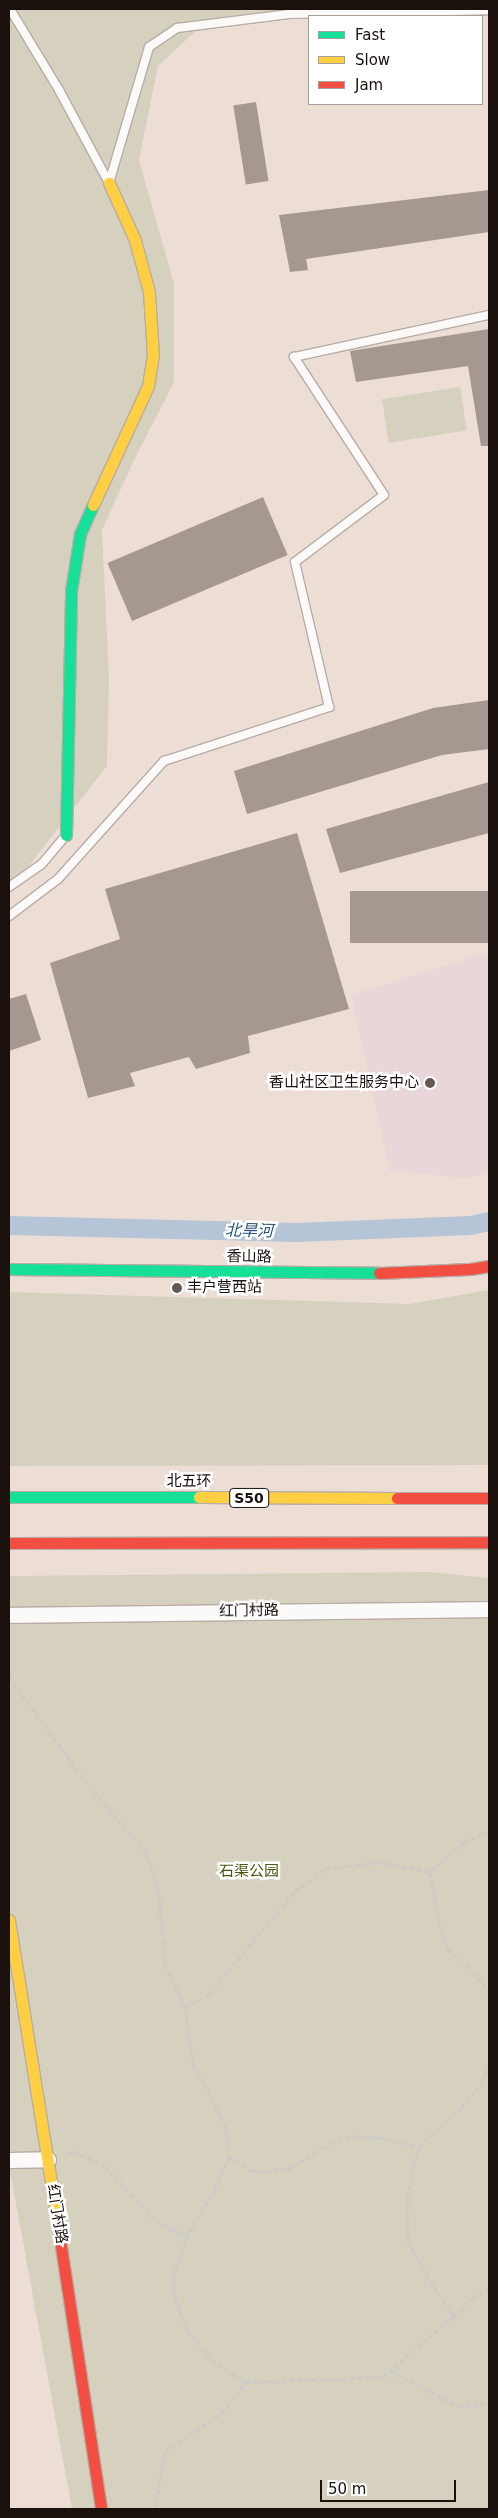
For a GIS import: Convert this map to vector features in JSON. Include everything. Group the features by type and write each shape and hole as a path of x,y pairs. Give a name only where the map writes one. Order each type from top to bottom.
{"main road":[{"path":"66,835 71,592 80,534 148,386 153,356 149,292 135,240 109,183"},
{"name":"香山路","path":"9,1270 370,1273 470,1269 489,1266"},
{"name":"北五环","path":"9,1497 489,1498"},
{"path":"9,1542 489,1542"},
{"name":"红门村路","path":"9,1920 48,2159 101,2509"}],"street":[{"name":"红门村路","path":"9,1615 489,1609"},
{"path":"9,2160 48,2159"}],"lane":[{"path":"10,9 59,90 109,183"},
{"path":"109,183 148,47 177,28 289,14 489,10"},
{"path":"9,916 58,879 164,761 329,708 295,562 384,495 294,357 489,315"},
{"path":"9,887 41,865 66,835"}],"path":[{"path":"9,1677 89,1786 146,1852 158,1886 165,1964 185,2007 193,2064 225,2124 228,2157 215,2188 188,2236 174,2271 175,2297 187,2330 212,2361 245,2382 383,2377 472,2299 489,2288"},
{"path":"430,1872 464,1842 489,1831"},
{"path":"185,2007 209,1994 295,1891 325,1869 380,1862 430,1872"},
{"path":"430,1872 439,1924 448,1949 468,1966 488,1990 489,1996"},
{"path":"454,2316 432,2284 408,2241 408,2196 418,2146 461,2108 482,2083 489,2065"},
{"path":"228,2157 252,2171 287,2170 324,2147 353,2136 381,2138 418,2146"},
{"path":"48,2159 74,2151 105,2166 157,2222 188,2236"},
{"path":"390,2371 458,2406 489,2404"},
{"path":"155,2509 165,2452 222,2413 245,2382"}],"shaded area":[{"name":"香山社区卫生服务中心","path":"489,952 489,1174 464,1178 390,1171 351,995"}],"green space":[{"path":"9,9 489,9 289,14 201,26 158,66 139,160 174,284 174,382 134,460 102,530 109,678 107,766 9,891"},
{"path":"460,387 467,430 389,443 382,399"},
{"path":"489,1290 489,1465 9,1466 9,1292 410,1304"},
{"name":"石渠公园","path":"428,1572 489,1578 489,2509 72,2509 9,2166 9,1576"}],"building":[{"path":"256,102 269,181 246,185 233,106"},
{"path":"489,190 489,232 306,259 308,270 290,272 279,215"},
{"path":"489,329 489,446 481,446 468,366 356,382 350,351"},
{"path":"263,497 288,555 132,621 107,563"},
{"path":"489,700 489,749 442,755 247,814 234,771 433,708"},
{"path":"489,782 489,833 340,873 326,829"},
{"path":"297,833 349,1009 248,1036 250,1053 196,1069 189,1057 130,1073 135,1086 88,1098 50,963 120,939 105,889"},
{"path":"350,891 489,891 489,943 350,943"},
{"path":"26,994 41,1040 9,1051 9,999"}],"waterway":[{"name":"北旱河","path":"9,1225 296,1232 470,1225 489,1221"}],"traffic: fast":[{"path":"66,835 71,591 80,534 93,505"},
{"path":"9,1269 379,1273"},
{"path":"9,1497 199,1497"}],"traffic: slow":[{"path":"93,505 148,386 153,356 149,292 135,240 109,183"},
{"path":"199,1497 397,1498"},
{"path":"9,1920 60,2240"}],"traffic: jam":[{"path":"379,1273 470,1269 489,1266"},
{"path":"397,1498 489,1498"},
{"path":"9,1543 489,1542"},
{"path":"60,2240 101,2509"}],"place":[{"name":"香山社区卫生服务中心","path":"430,1083"},
{"name":"丰户营西站","path":"177,1288"}]}
